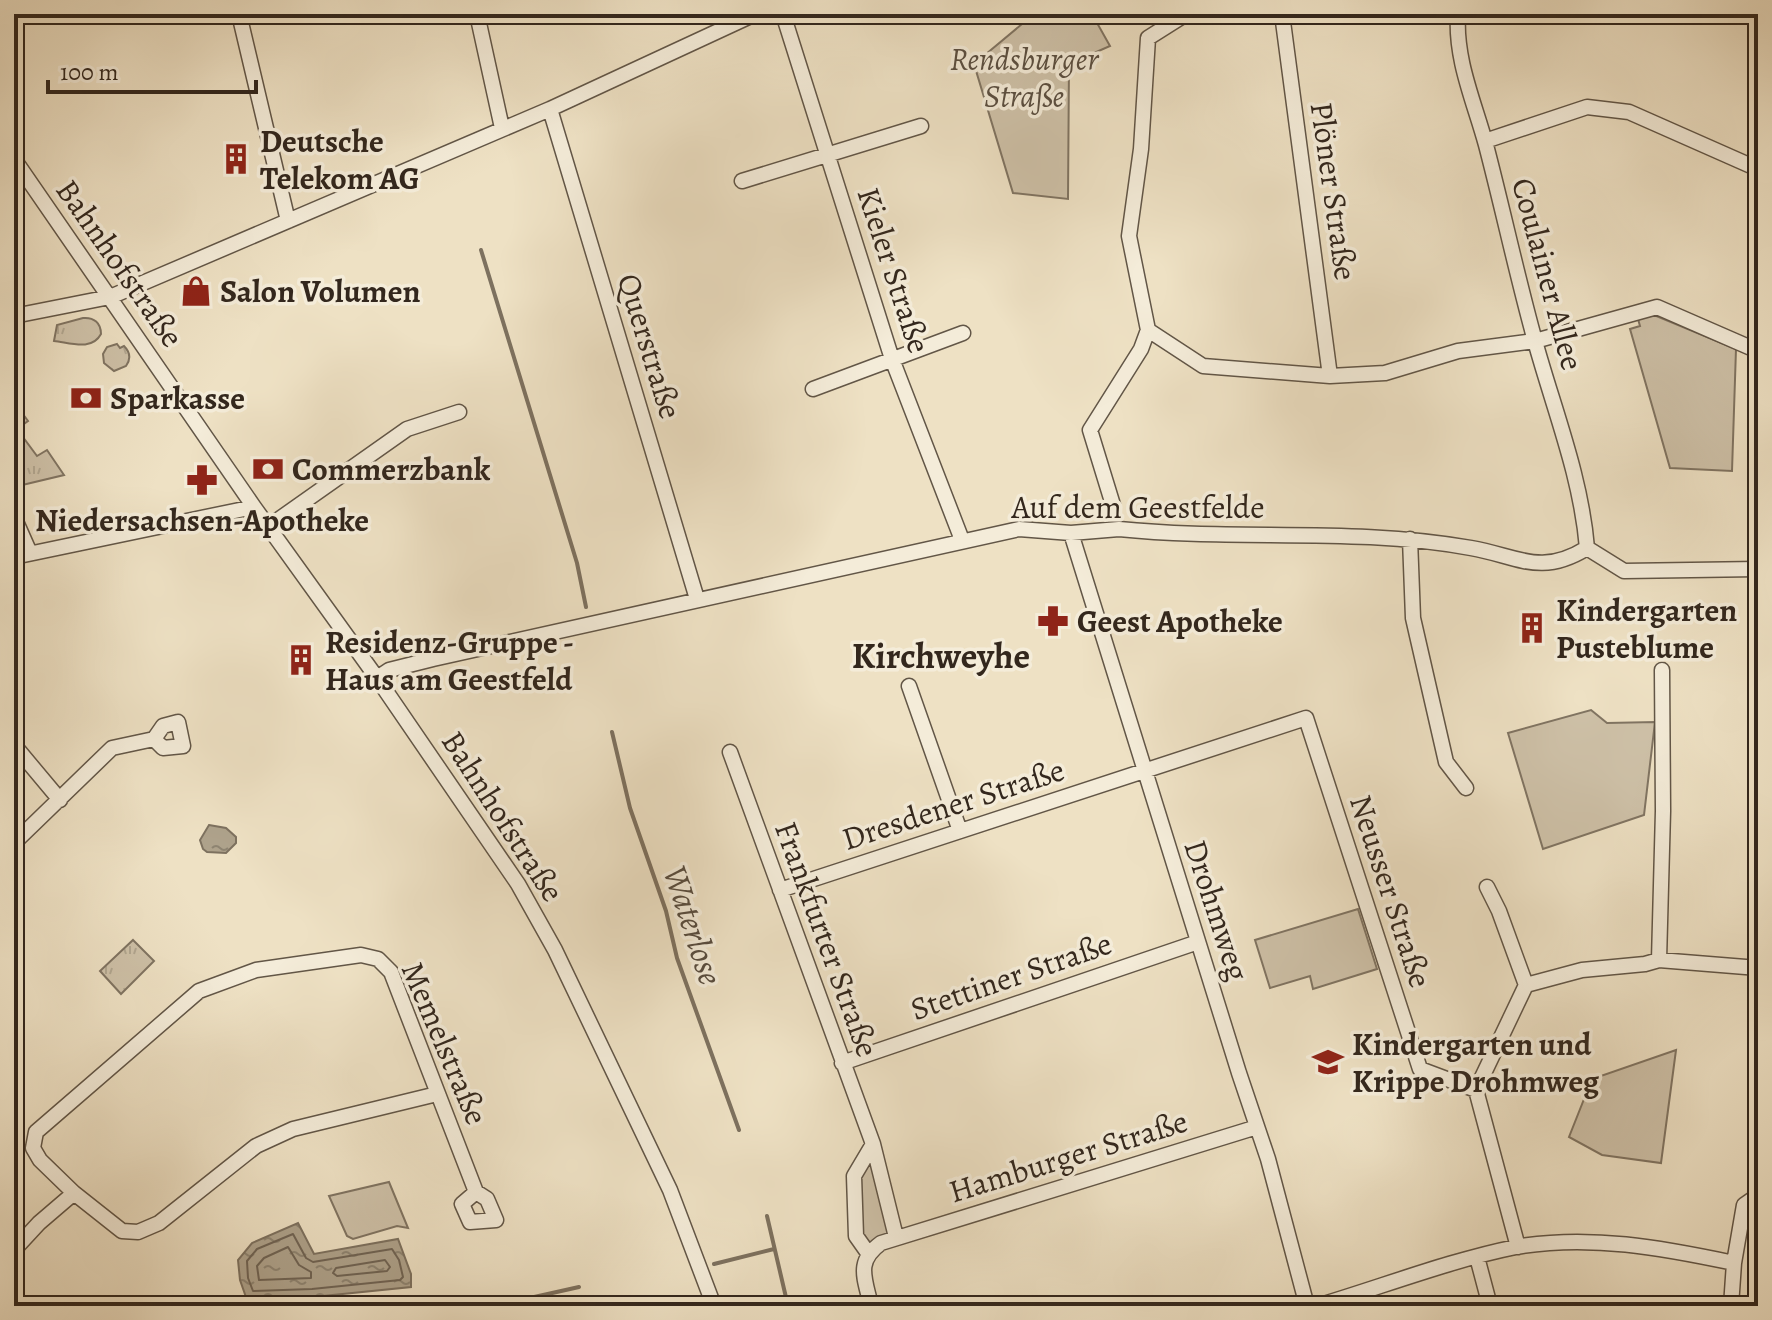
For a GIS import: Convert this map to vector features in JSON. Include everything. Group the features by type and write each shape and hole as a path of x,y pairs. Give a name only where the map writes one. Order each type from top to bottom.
{"street":[{"path":"239,14 288,221"},
{"path":"477,14 502,128"},
{"path":"14,316 110,297 550,109 755,14"},
{"name":"Kieler Straße","path":"783,14 892,359 962,540"},
{"path":"1113,505 1090,430 1141,349 1148,330 1129,236 1141,149 1148,38 1186,14"},
{"name":"Plöner Straße","path":"1282,14 1330,376"},
{"name":"Coulainer Allee","path":"1458,14 1458,39 1464,76 1485,141 1535,341 1578,484 1587,548"},
{"path":"1485,141 1587,107 1629,112 1758,169"},
{"name":"Querstraße","path":"550,109 697,599"},
{"path":"742,181 921,126"},
{"name":"Bahnhofstraße","path":"14,159 518,884 555,950 670,1190 714,1306"},
{"path":"1148,330 1203,366 1330,376 1385,373 1458,351 1535,341 1657,307 1758,351"},
{"path":"813,389 963,333"},
{"path":"268,527 407,429 459,412"},
{"path":"14,557 254,507"},
{"path":"14,517 30,553"},
{"name":"Auf dem Geestfelde","path":"377,678 389,670 1019,529 1071,533 1119,529 1410,539 1474,548 1533,564 1567,560 1587,548"},
{"name":"Drohmweg","path":"1071,533 1268,1159 1307,1306"},
{"path":"1410,539 1413,618 1446,762 1466,788"},
{"path":"1587,548 1624,571 1758,569"},
{"path":"1659,960 1663,811 1662,670"},
{"path":"909,686 960,831"},
{"name":"Dresdener Straße","path":"780,890 1306,718"},
{"name":"Neusser Straße","path":"1306,718 1420,1069 1476,1090"},
{"path":"14,843 112,748 154,739"},
{"path":"14,745 60,800"},
{"name":"Frankfurter Straße","path":"730,752 873,1144 896,1237"},
{"path":"1487,887 1526,985 1476,1090 1518,1247"},
{"name":"Stettiner Straße","path":"842,1063 1198,942"},
{"name":"Memelstraße","path":"74,1193 40,1160 33,1148 36,1132 199,991 256,970 361,955 378,959 391,972 476,1192"},
{"path":"1526,985 1582,970 1659,960 1758,968"},
{"path":"14,1250 74,1193 122,1231 148,1230 256,1146 293,1129 437,1094"},
{"name":"Hamburger Straße","path":"896,1237 1257,1127"},
{"path":"868,1253 856,1236 854,1176 873,1144"},
{"path":"1731,1306 1734,1263 1744,1205 1757,1196 1758,1188"},
{"path":"871,1306 864,1262 868,1253 896,1237"},
{"path":"1317,1306 1518,1247 1601,1242 1641,1245 1734,1263"},
{"path":"1477,1257 1490,1306"}],"green space":[{"name":"Rendsburger Straße","path":"1034,14 1092,14 1110,46 1069,64 1068,199 1013,193 974,64"},
{"path":"1654,315 1736,349 1732,471 1670,468 1630,329 1640,326 1638,319"},
{"path":"83,318 96,322 101,330 92,343 80,345 54,341 57,325"},
{"path":"117,344 120,348 126,348 129,358 126,366 114,371 104,363 103,354 107,347"},
{"path":"14,402 28,421 17,429 37,456 47,450 64,475 14,487"},
{"path":"1591,710 1607,723 1655,722 1644,815 1543,849 1508,733"},
{"path":"1358,909 1377,969 1313,989 1310,976 1270,988 1255,940"},
{"path":"133,940 154,961 121,994 100,971"},
{"path":"1676,1050 1661,1163 1602,1155 1569,1137 1592,1079"},
{"path":"873,1153 892,1233 867,1246 859,1235 859,1176"},
{"path":"389,1182 408,1228 397,1226 353,1239 347,1236 329,1196"}],"water":[{"path":"209,825 226,828 236,837 236,843 226,853 203,849 200,840"},
{"path":"298,1223 314,1254 398,1239 411,1274 411,1287 247,1300 240,1280 238,1260 252,1243"}],"waterway":[{"name":"Waterlose","path":"481,250 577,563 586,607"},
{"name":"Waterlose","path":"612,732 630,808 666,911 677,958 739,1130"},
{"path":"767,1216 788,1306"},
{"path":"714,1264 774,1249"},
{"path":"494,1306 579,1287"}],"place":[{"name":"Deutsche Telekom AG","path":"236,159"},
{"name":"Salon Volumen","path":"196,291"},
{"name":"Sparkasse","path":"86,398"},
{"name":"Commerzbank","path":"268,469"},
{"name":"Niedersachsen-Apotheke","path":"202,480"},
{"name":"Geest Apotheke","path":"1053,621"},
{"name":"Kindergarten Pusteblume","path":"1532,628"},
{"name":"Residenz-Gruppe - Haus am Geestfeld","path":"301,660"},
{"name":"Kindergarten und Krippe Drohmweg","path":"1328,1062"}],"district":[{"name":"Kirchweyhe","path":"941,655"}]}
